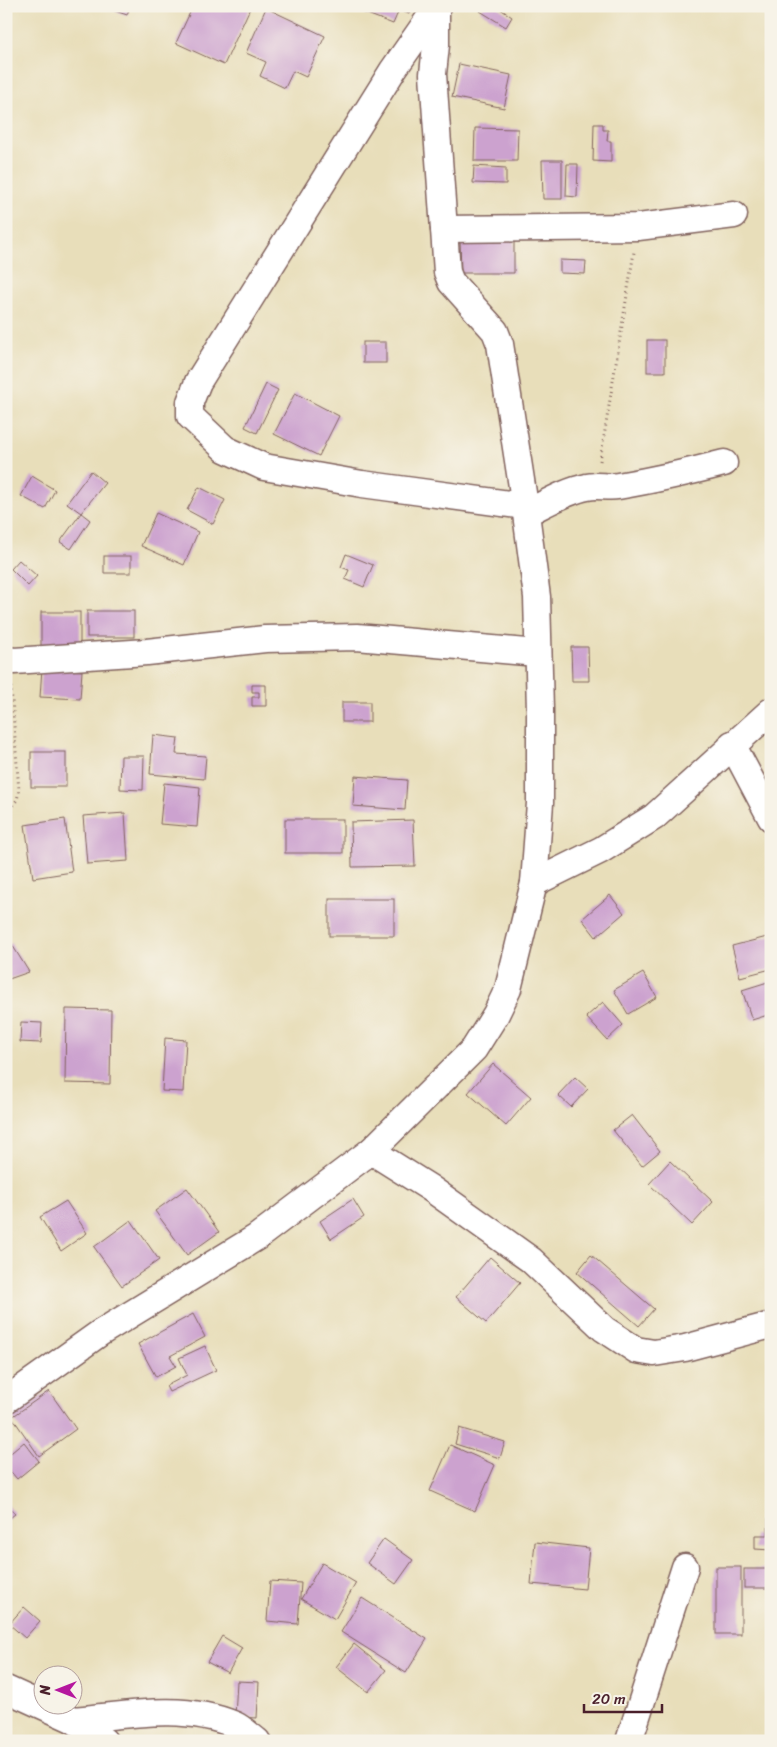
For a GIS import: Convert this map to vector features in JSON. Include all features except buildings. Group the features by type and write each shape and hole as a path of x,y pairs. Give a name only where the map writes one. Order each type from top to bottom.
{"street":[{"path":"6,1400 100,1332 257,1237 371,1150 474,1049 496,1014 508,989 534,883 540,803 537,597 526,510 500,344 495,331 451,282 447,272 433,74 437,8"},
{"path":"437,8 393,70 198,382 190,402 190,416 225,450 264,467 526,510 588,486 614,487 670,477 724,463"},
{"path":"444,229 638,227 734,215"},
{"path":"8,660 147,652 265,639 357,638 538,653"},
{"path":"534,883 600,850 654,817 732,744 771,711"},
{"path":"732,744 771,818"},
{"path":"371,1150 430,1188 531,1260 604,1329 636,1350 654,1353 685,1348 771,1325"},
{"path":"629,1741 685,1568"},
{"path":"6,1689 74,1720 104,1741"},
{"path":"74,1720 170,1712 208,1716 236,1725 256,1741"}],"path":[{"path":"588,486 600,462 638,227"},
{"path":"6,813 17,800 19,790 8,660"}]}
